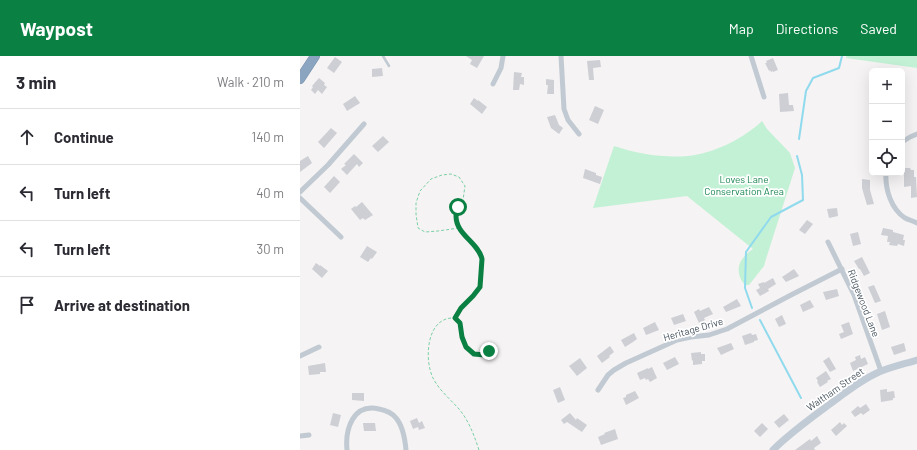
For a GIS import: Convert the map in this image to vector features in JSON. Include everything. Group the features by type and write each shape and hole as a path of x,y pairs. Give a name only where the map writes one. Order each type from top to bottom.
{"highway":[{"path":"300,79 315,56"}],"street":[{"path":"493,84 501,68 503,56"},
{"path":"561,56 564,109 568,120 579,134"},
{"path":"750,56 764,97"},
{"path":"300,192 328,165 364,124"},
{"path":"905,140 917,134"},
{"path":"886,176 886,187 896,210 905,218 917,223"},
{"path":"300,198 341,238"},
{"name":"Ridgewood Lane","path":"828,242 854,295 881,371"},
{"name":"Heritage Drive","path":"598,390 608,375 626,363 677,340 709,335 728,329 842,269"},
{"path":"300,356 319,347"},
{"name":"Waltham Street","path":"773,450 791,434 870,377 881,371 917,360"},
{"path":"347,450 347,431 354,418 364,409 373,408 388,412 396,418 402,428 406,450"},
{"path":"300,436 309,435"}],"lane":[{"path":"383,56 389,66"}],"path":[{"path":"455,318 461,308 480,287 482,259 475,245 459,228 456,216 458,207 463,200 465,186 459,177 452,174 442,175 431,179 420,191 416,203 418,228 425,232 459,228"},
{"path":"455,318 460,323 463,342 469,351 474,354 485,355 489,351"},
{"path":"455,318 444,320 439,323 432,332 429,342 432,377 467,420 478,450"}],"green space":[{"path":"848,56 917,56 917,68 846,58"},
{"name":"Loves Lane Conservation Area","path":"762,121 767,129 790,153 795,168 764,266 749,285 745,285 739,275 739,265 743,258 753,249 687,196 593,208 614,146 660,156 697,155 728,144 747,133"}],"building":[{"path":"466,56 484,56 477,68 470,64 472,60"},
{"path":"335,57 342,62 334,73 327,68"},
{"path":"773,58 778,70 771,72 765,63"},
{"path":"600,60 601,67 593,68 594,80 589,80 587,61"},
{"path":"382,68 383,76 372,77 372,69"},
{"path":"514,72 522,73 521,77 524,77 524,85 520,84 519,90 513,90"},
{"path":"319,78 327,87 322,94 318,90 315,94 311,90 313,87 312,86"},
{"path":"546,79 554,80 554,94 547,94 548,85 546,85"},
{"path":"788,93 789,105 793,105 794,111 780,112 779,94"},
{"path":"355,96 360,103 347,111 343,104"},
{"path":"474,98 487,107 482,114 470,104"},
{"path":"595,106 604,110 598,124 589,120"},
{"path":"555,115 559,125 563,128 559,134 551,128 547,117"},
{"path":"331,128 337,133 324,148 318,142"},
{"path":"383,136 389,142 378,152 372,146"},
{"path":"354,154 363,163 359,167 357,164 347,175 341,169"},
{"path":"308,156 312,163 300,172 300,161"},
{"path":"905,168 910,168 911,170 914,170 914,177 916,177 917,197 911,198 911,186 904,187"},
{"path":"585,169 602,177 600,184 583,178"},
{"path":"334,176 340,182 330,193 324,187"},
{"path":"862,179 870,180 870,190 874,204 867,205 862,188"},
{"path":"362,202 373,215 365,220 363,218 360,220 351,209"},
{"path":"837,208 838,216 829,218 827,209"},
{"path":"807,220 813,224 805,234 799,230"},
{"path":"883,228 893,230 893,232 904,235 904,246 898,244 897,246 889,245 890,242 887,242 888,236 881,235"},
{"path":"858,232 861,244 853,246 850,234"},
{"path":"367,246 377,252 368,262 360,257"},
{"path":"862,257 870,273 864,276 854,261"},
{"path":"316,263 328,271 322,278 312,269"},
{"path":"794,269 799,276 786,282 782,277"},
{"path":"773,278 776,284 768,289 769,291 760,296 756,290 760,288 758,284 764,283"},
{"path":"874,285 881,301 875,303 868,287"},
{"path":"837,289 839,296 826,300 823,292"},
{"path":"737,299 741,306 726,312 723,307"},
{"path":"810,300 814,307 803,312 800,305"},
{"path":"709,307 713,314 704,318 705,320 699,323 694,312 699,309 700,311"},
{"path":"885,311 890,327 882,330 877,314"},
{"path":"683,314 686,321 674,325 671,318"},
{"path":"782,315 786,324 779,327 775,319"},
{"path":"655,322 659,330 646,335 643,328"},
{"path":"849,322 853,334 841,339 839,334 844,332 841,325"},
{"path":"634,333 637,339 625,347 621,340"},
{"path":"751,333 752,335 756,334 758,340 745,345 742,336"},
{"path":"731,343 734,349 721,355 717,348"},
{"path":"904,343 906,351 894,355 891,347"},
{"path":"610,346 614,352 602,363 597,356"},
{"path":"701,352 701,354 705,354 705,361 702,361 702,364 693,365 691,353"},
{"path":"860,355 861,359 865,357 868,364 853,371 850,363 856,360 855,357"},
{"path":"675,357 679,364 667,370 663,363"},
{"path":"829,357 836,369 830,372 823,361"},
{"path":"580,358 587,368 577,376 569,366"},
{"path":"325,363 326,372 309,375 308,366"},
{"path":"652,367 657,378 650,382 645,378 640,380 637,373"},
{"path":"826,371 831,379 820,387 816,378"},
{"path":"560,387 565,400 558,403 553,390"},
{"path":"887,389 887,392 894,391 895,398 893,398 893,400 881,402 880,390"},
{"path":"635,391 639,398 626,405 623,398"},
{"path":"352,393 364,393 364,401 352,400"},
{"path":"866,404 870,410 863,415 861,413 855,417 851,412 858,406 860,408"},
{"path":"333,413 341,415 338,427 330,425"},
{"path":"570,413 576,420 577,418 587,425 582,432 567,422 564,424 561,420"},
{"path":"784,414 789,420 779,428 774,422"},
{"path":"417,418 419,423 422,421 425,428 419,430 418,427 413,429 410,421"},
{"path":"840,422 842,425 844,423 847,426 836,436 831,430"},
{"path":"363,423 375,423 376,431 364,431"},
{"path":"762,423 768,429 760,437 754,431"},
{"path":"615,429 618,439 601,445 598,437"},
{"path":"817,436 821,443 814,448 815,450 795,450 810,439 811,441"}],"waterway":[{"path":"799,139 806,91 813,78 839,68 842,56"},
{"path":"752,308 745,288 746,252 771,217 803,200 802,175 797,156"},
{"path":"760,320 801,398"}],"route":[{"path":"458,207 456,216 459,228 475,245 482,259 480,287 461,308 455,318 460,323 463,342 469,351 474,354 485,355 489,351"}]}
